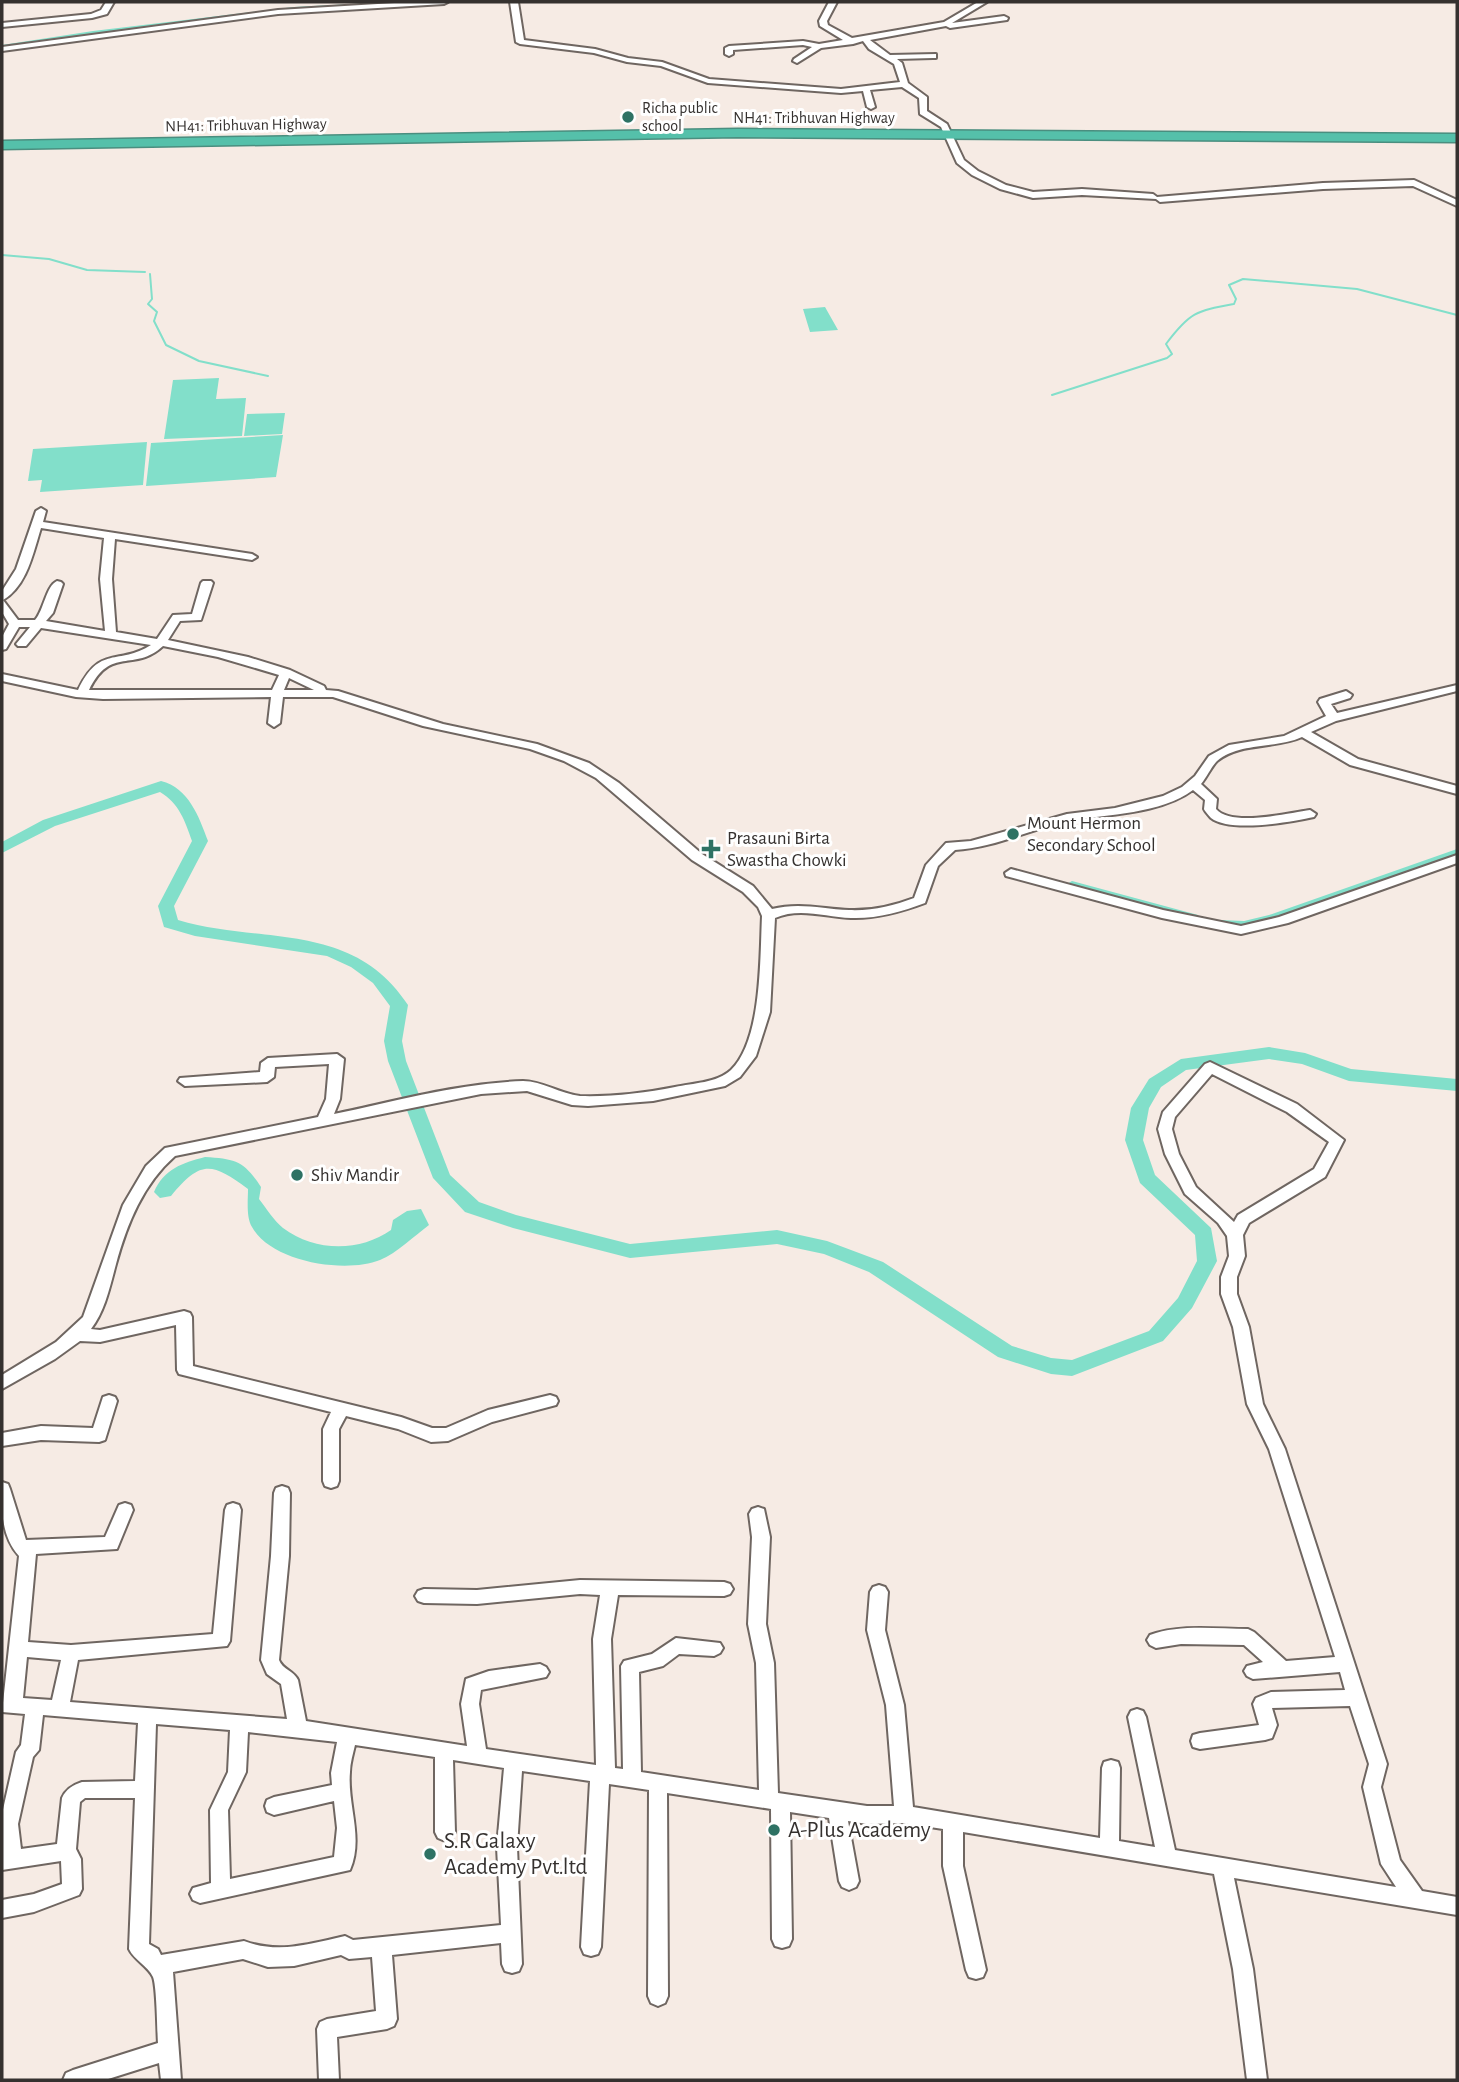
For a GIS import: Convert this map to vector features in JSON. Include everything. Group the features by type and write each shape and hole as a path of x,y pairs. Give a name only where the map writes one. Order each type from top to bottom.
{"highway":[{"name":"NH41: Tribhuvan Highway","path":"2,145 738,133 1457,138"}],"street":[{"path":"2,25 92,16 104,12 110,2"},
{"path":"2,49 278,12 444,2"},
{"path":"514,2 520,42 580,48 627,60 662,64 689,75 721,83 822,90 866,89 904,84"},
{"path":"833,2 822,22 824,26 849,40"},
{"path":"946,24 983,2"},
{"path":"729,54 729,48 866,40 946,24 976,24 1004,18"},
{"path":"761,47 764,35"},
{"path":"866,40 898,63 904,84 923,97 923,111 944,126 960,161 975,173 1022,193 1100,192 1156,198 1323,186 1415,183 1457,203"},
{"path":"797,61 822,44"},
{"path":"886,55 908,51"},
{"path":"886,55 933,56"},
{"path":"866,89 871,107"},
{"path":"15,624 2,600 14,588 20,575 41,511"},
{"path":"36,524 252,557"},
{"path":"110,536 106,579 111,635"},
{"path":"82,693 89,676 103,662 153,649 177,617 197,618 207,583"},
{"path":"22,643 47,613 57,584"},
{"path":"15,624 196,646 286,672 320,688 320,693"},
{"path":"2,647 15,624"},
{"path":"274,723 277,693 286,672"},
{"path":"2,678 82,693 334,694 439,726 535,748 584,765 692,853 755,893 764,902 769,916 763,1012 749,1056 735,1074 720,1083 653,1096 588,1101 572,1100 527,1086 481,1089 170,1152 155,1163 115,1241 88,1322 2,1383"},
{"path":"769,916 778,911 791,910 852,914 904,907 920,901 932,865 951,846 1005,838 1067,818 1167,799 1194,784 1222,753 1304,733 1319,722 1333,717 1457,688"},
{"path":"1333,717 1324,702 1346,695"},
{"path":"1304,733 1354,762 1457,790"},
{"path":"1194,784 1211,799 1210,809 1216,817 1240,822 1310,814"},
{"path":"1011,873 1186,920 1241,930 1283,920 1457,859"},
{"path":"186,1081 267,1077 268,1063 337,1059 333,1099 324,1120"},
{"path":"1235,1235 1243,1219 1320,1173 1337,1140 1292,1108 1210,1067 1168,1116 1166,1129 1172,1154 1190,1190 1223,1219 1235,1235 1237,1256 1228,1277 1229,1294 1241,1327 1255,1404 1276,1449 1378,1764 1371,1787 1391,1864 1416,1899"},
{"path":"73,1334 100,1336 184,1317 185,1370 401,1423 432,1435 448,1434 488,1416 550,1402"},
{"path":"2,1440 41,1433 99,1435 109,1401"},
{"path":"331,1481 331,1429 341,1409"},
{"path":"2,1489 14,1545 28,1554 21,1649 7,1705 298,1728 837,1811 867,1815 904,1814 1457,1906"},
{"path":"282,1493 280,1556 270,1660 273,1668 289,1679 298,1728"},
{"path":"14,1545 111,1544 125,1510"},
{"path":"21,1649 71,1653 221,1641 233,1510"},
{"path":"758,1514 761,1537 757,1625 765,1663 782,1939"},
{"path":"424,1595 477,1597 580,1587 724,1589"},
{"path":"592,1947 603,1774 603,1639 610,1587"},
{"path":"879,1592 876,1630 895,1705 904,1814"},
{"path":"1156,1640 1181,1636 1248,1637 1281,1668"},
{"path":"632,1778 630,1666 657,1661 676,1646 714,1648"},
{"path":"59,1709 71,1653"},
{"path":"1253,1671 1346,1664"},
{"path":"478,1754 470,1704 472,1685 489,1679 540,1672"},
{"path":"1200,1741 1265,1732 1268,1725 1262,1704 1271,1700 1357,1698"},
{"path":"35,1707 30,1750 25,1752 9,1824 7,1860 66,1851"},
{"path":"147,1716 139,1949 151,1956 157,1967 244,1950 255,1956 272,1958 345,1945 349,1950 510,1933"},
{"path":"1137,1717 1167,1859"},
{"path":"221,1890 219,1810 237,1772 239,1724"},
{"path":"200,1894 343,1864 347,1828 340,1773 348,1735"},
{"path":"444,1750 445,1832"},
{"path":"512,1964 507,1847 514,1760"},
{"path":"1110,1849 1108,1796 1111,1768"},
{"path":"658,1783 658,1996"},
{"path":"2,1909 34,1903 72,1889 71,1859 66,1851 71,1798 82,1790 144,1789"},
{"path":"274,1806 342,1790"},
{"path":"837,1811 849,1881"},
{"path":"953,1822 954,1866 976,1970"},
{"path":"1222,1868 1243,1969 1257,2080"},
{"path":"329,2080 327,2029 387,2018 381,1947"},
{"path":"162,1964 170,2080"},
{"path":"73,2080 169,2050"}],"water":[{"path":"825,307 838,330 810,332 803,309"},
{"path":"219,378 216,399 246,398 242,436 164,439 173,380"},
{"path":"285,413 282,434 244,436 247,414"},
{"path":"283,435 276,477 146,486 151,443"},
{"path":"147,442 143,485 40,492 42,480 28,481 33,449"},
{"path":"205,1157 232,1161 244,1167 261,1187 259,1199 276,1222 309,1242 337,1246 366,1242 391,1230 393,1220 407,1211 421,1209 429,1225 393,1253 365,1264 329,1265 292,1257 275,1249 252,1227 249,1219 248,1189 225,1174 207,1169 199,1171 181,1184 171,1196 160,1198 154,1192 168,1172"}],"waterway":[{"path":"97,33 294,9 416,2"},
{"path":"2,47 93,33"},
{"path":"2,255 49,259 87,270 145,272"},
{"path":"150,274 152,299 148,304 157,312 154,321 166,345 199,361 268,376"},
{"path":"1052,395 1167,358 1172,354 1166,344 1181,325 1202,311 1234,304 1236,299 1229,285 1243,279 1357,289 1457,315"},
{"path":"2,848 49,823 161,786 182,802 200,841 166,906 170,923 222,936 306,946 332,952 357,963 379,979 399,1005 393,1041 397,1061 442,1178 472,1207 513,1221 630,1251 777,1237 827,1248 876,1267 1005,1352 1051,1366 1072,1368 1156,1336 1185,1303 1207,1261 1204,1233 1147,1178 1134,1140 1140,1108 1155,1083 1181,1065 1269,1053 1305,1059 1349,1075 1457,1085"},
{"path":"1220,923 1244,924 1272,917 1457,852"},
{"path":"1072,884 1194,917"}],"place":[{"name":"Richa public school","path":"628,117"},
{"name":"Mount Hermon Secondary School","path":"1013,834"},
{"name":"Prasauni Birta Swastha Chowki","path":"711,849"},
{"name":"Shiv Mandir","path":"297,1175"},
{"name":"A-Plus Academy","path":"774,1830"},
{"name":"S.R Galaxy Academy Pvt.ltd","path":"430,1854"}]}
